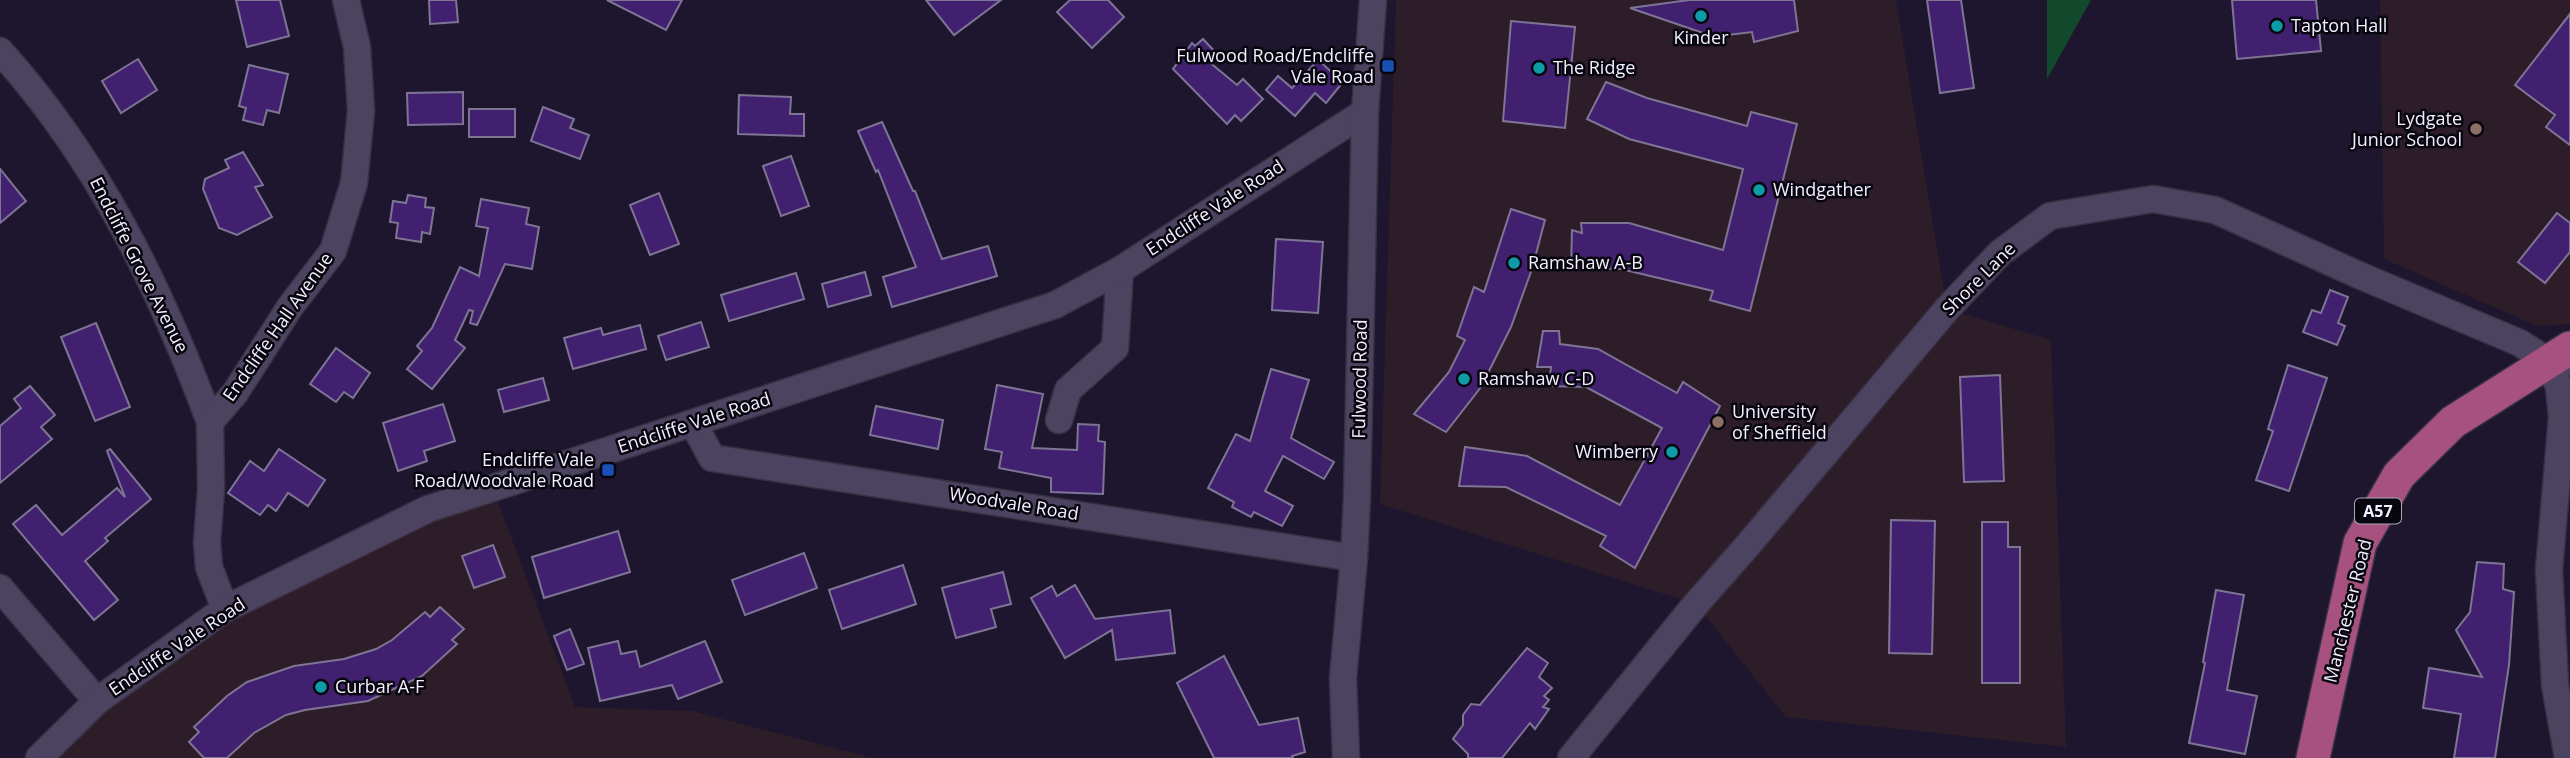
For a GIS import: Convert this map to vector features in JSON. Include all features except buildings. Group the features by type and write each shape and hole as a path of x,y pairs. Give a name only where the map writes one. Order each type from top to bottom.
{"main road":[{"name":"Manchester Road","path":"2313,758 2360,543 2399,475 2453,422 2563,357"}],"street":[{"name":"Endcliffe Hall Avenue","path":"210,422 235,393 290,307 333,251 354,183 361,111 357,47 346,0"},
{"name":"Fulwood Road","path":"1346,758 1343,678 1354,558 1365,112 1373,0"},
{"name":"Endcliffe Grove Avenue","path":"0,51 32,86 63,127 110,200 187,360 210,422"},
{"name":"Endcliffe Vale Road","path":"39,758 97,701 225,609 428,509 1055,305 1120,270 1365,112"},
{"name":"Shore Lane","path":"1572,758 1696,604 1947,309 2000,253 2050,216 2153,199 2215,210 2361,276 2520,343 2563,357"},
{"path":"1059,420 1068,390 1115,348 1120,270"},
{"path":"2563,357 2559,387 2562,417 2549,570 2555,685 2568,758"},
{"path":"210,422 211,489 207,541 209,567 225,609"},
{"name":"Woodvale Road","path":"693,423 712,458 1354,558"},
{"path":"0,587 97,701"}],"shaded area":[{"name":"University of Sheffield","path":"1396,0 1896,0 1947,309 2051,340 2066,747 1786,717 1696,604 1380,504"},
{"name":"Lydgate Junior School","path":"2380,0 2570,0 2570,324 2537,326 2384,259"},
{"path":"492,486 575,707 692,711 873,758 24,758 366,531"}],"green space":[{"path":"2047,0 2091,0 2047,79"}],"place":[{"name":"Kinder","path":"1701,16"},
{"name":"Tapton Hall","path":"2277,26"},
{"name":"Fulwood Road/Endcliffe Vale Road","path":"1388,66"},
{"name":"The Ridge","path":"1539,68"},
{"name":"Lydgate Junior School","path":"2476,129"},
{"name":"Windgather","path":"1759,190"},
{"name":"Ramshaw A-B","path":"1514,263"},
{"name":"Ramshaw C-D","path":"1464,379"},
{"name":"University of Sheffield","path":"1718,422"},
{"name":"Wimberry","path":"1672,452"},
{"name":"Endcliffe Vale Road/Woodvale Road","path":"608,470"},
{"name":"Curbar A-F","path":"321,687"}]}
